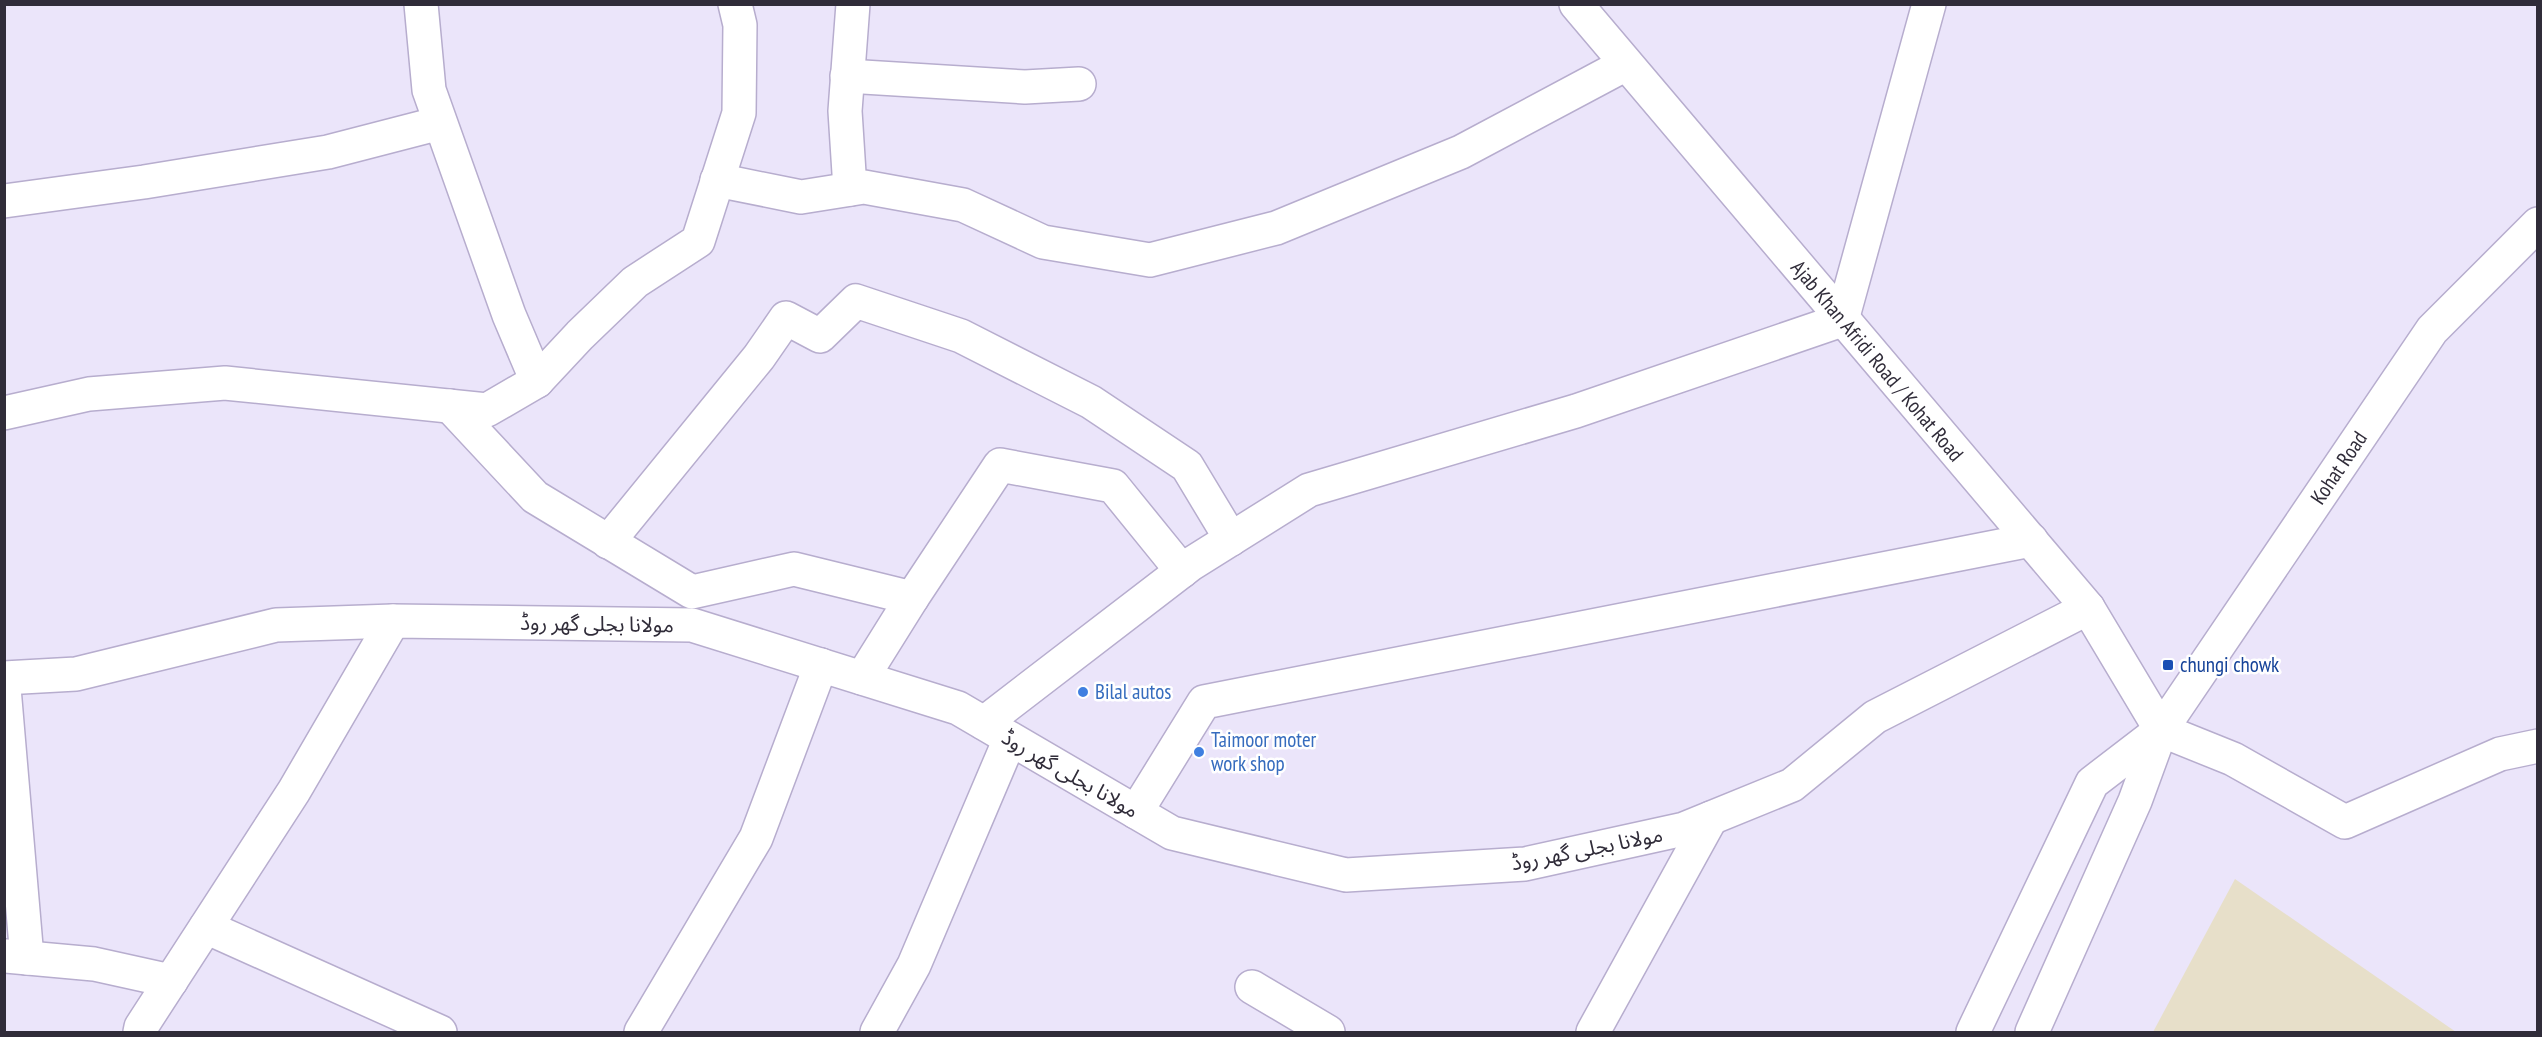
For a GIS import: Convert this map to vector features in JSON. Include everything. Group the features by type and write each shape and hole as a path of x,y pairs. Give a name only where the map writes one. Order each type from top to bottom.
{"street":[{"path":"421,4 429,90 505,304 537,381"},
{"path":"4,413 88,394 225,383 487,410 537,381 580,334 635,282 698,241 739,113 740,25 735,4"},
{"path":"850,189 845,111 853,4"},
{"name":"Ajab Khan Afridi Road / Kohat Road","path":"1576,4 2088,608 2161,730"},
{"path":"877,1032 914,965 997,731 1182,572 1309,490 1576,411 1842,320 1929,4"},
{"path":"717,180 801,197 864,187 963,205 1043,242 1150,260 1276,228 1450,157 1626,64"},
{"path":"847,76 1025,87 1079,84"},
{"path":"4,201 144,182 328,152 440,123"},
{"name":"Kohat Road","path":"2161,730 2432,330 2538,224"},
{"path":"608,542 759,357 786,318 820,336 856,301 961,336 1091,402 1187,466 1231,539"},
{"path":"450,406 535,497 692,592 794,569 912,598"},
{"path":"862,678 1000,465 1113,486 1182,572"},
{"path":"1136,812 1204,702 2031,540"},
{"name":"مولانا بجلی گھر روڈ","path":"4,678 76,674 276,625 393,621 692,626 958,708 1172,833 1346,875 1525,864 1684,829 1792,785 1875,717 2088,608"},
{"path":"140,1032 294,791 393,621"},
{"path":"641,1032 756,838 821,665"},
{"path":"4,688 16,957 94,964 171,981"},
{"path":"2161,730 2233,759 2346,822 2500,754 2538,746"},
{"path":"2032,1032 2135,801 2161,730"},
{"path":"1973,1032 2092,783 2161,730"},
{"path":"1593,1032 1711,818"},
{"path":"206,927 440,1032"},
{"path":"1252,987 1328,1032"}],"shaded area":[{"path":"2235,879 2456,1032 2153,1032"}],"place":[{"name":"chungi chowk","path":"2168,665"},
{"name":"Bilal autos","path":"1083,692"},
{"name":"Taimoor moter work shop","path":"1199,752"}]}
